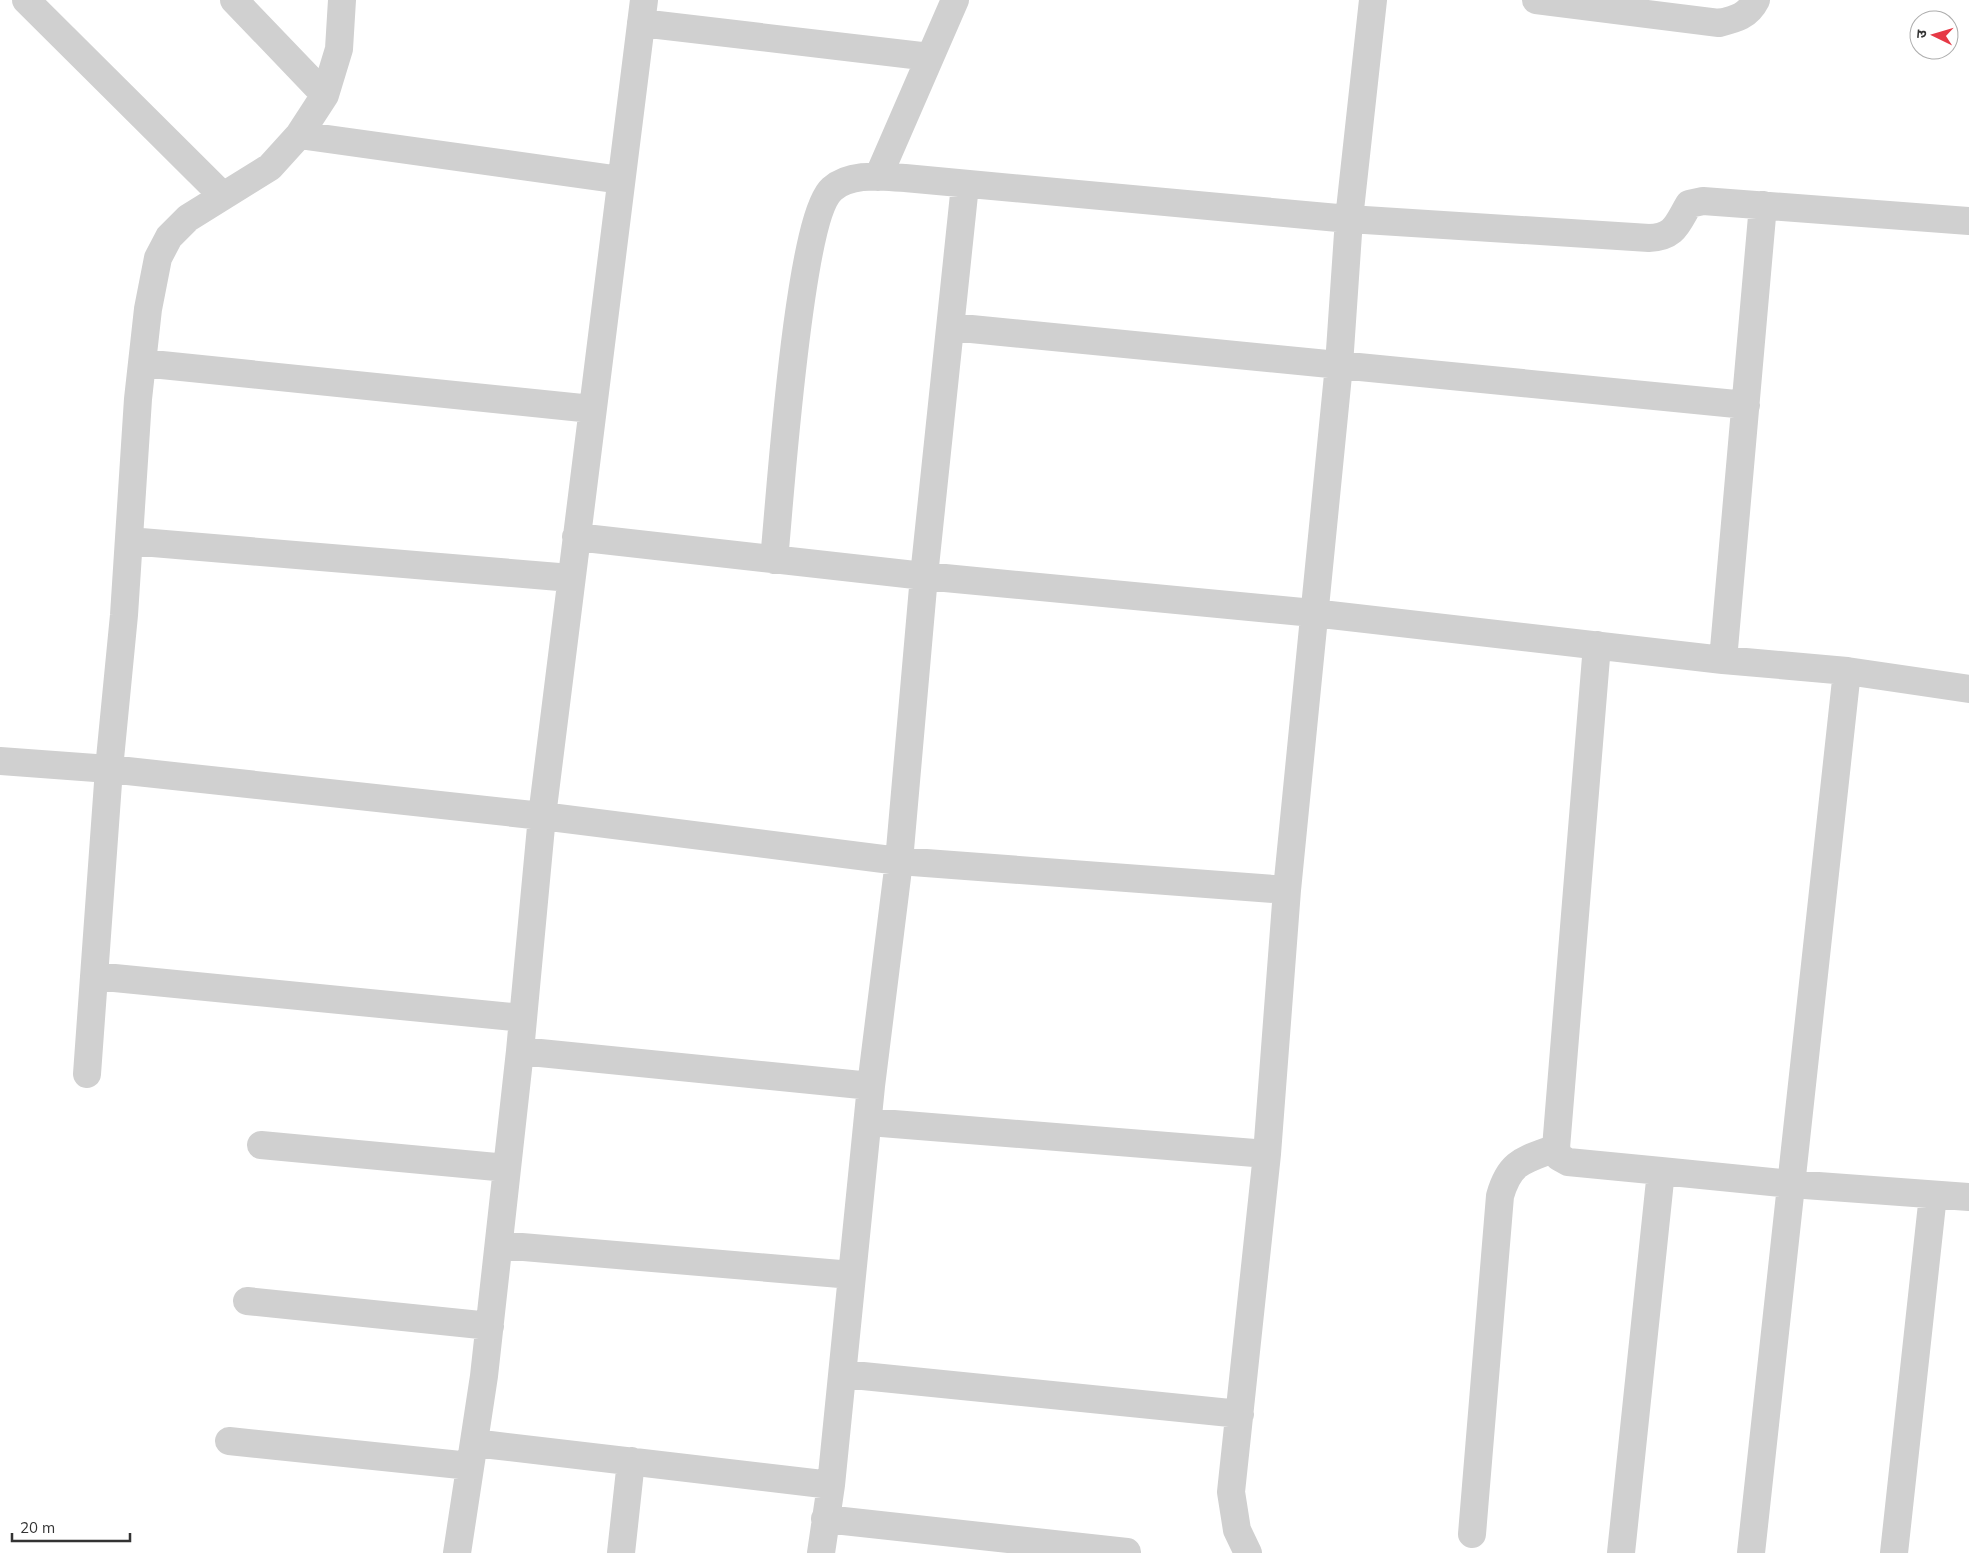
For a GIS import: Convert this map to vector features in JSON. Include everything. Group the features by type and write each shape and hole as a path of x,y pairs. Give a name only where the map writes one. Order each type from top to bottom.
{"street":[{"path":"26,0 223,196"},
{"path":"234,0 326,95"},
{"path":"87,1074 110,769 130,541 138,399 148,309 158,258 168,237 188,218 270,167 299,136 326,95 339,49 342,0"},
{"path":"878,177 955,0"},
{"path":"1242,1541 1231,1492 1267,1154 1287,890 1339,365 1349,219 1373,0"},
{"path":"1536,0 1719,23 1739,18 1751,10 1756,0"},
{"path":"457,1553 490,1326 520,1052 542,816 642,12 930,57"},
{"path":"299,136 621,180"},
{"path":"774,560 793,363 817,216 831,189 849,179 878,177 965,185 1057,190 1349,219 1649,238 1662,238 1676,228 1689,204 1703,200 1969,221"},
{"path":"821,1553 831,1485 843,1374 869,1122 870,1086 899,861 924,576 965,185"},
{"path":"1724,660 1763,205"},
{"path":"951,327 1746,405"},
{"path":"142,362 592,409"},
{"path":"576,537 924,576 1313,613 1724,660 1847,671 1969,689"},
{"path":"130,541 572,578"},
{"path":"1597,645 1556,1148 1559,1157 1568,1162 1791,1184 1969,1197"},
{"path":"1751,1553 1847,671"},
{"path":"0,761 110,769 542,816 899,861 1287,890"},
{"path":"94,976 523,1018"},
{"path":"520,1052 870,1086"},
{"path":"869,1122 1267,1154"},
{"path":"260,1145 507,1168"},
{"path":"1472,1534 1500,1196 1505,1178 1512,1168 1531,1157 1556,1148"},
{"path":"1621,1553 1661,1171"},
{"path":"1894,1553 1933,1195"},
{"path":"499,1245 852,1276"},
{"path":"247,1302 490,1326"},
{"path":"843,1374 1240,1414"},
{"path":"229,1441 632,1461 831,1485"},
{"path":"621,1553 632,1461"},
{"path":"825,1519 1127,1552"}]}
